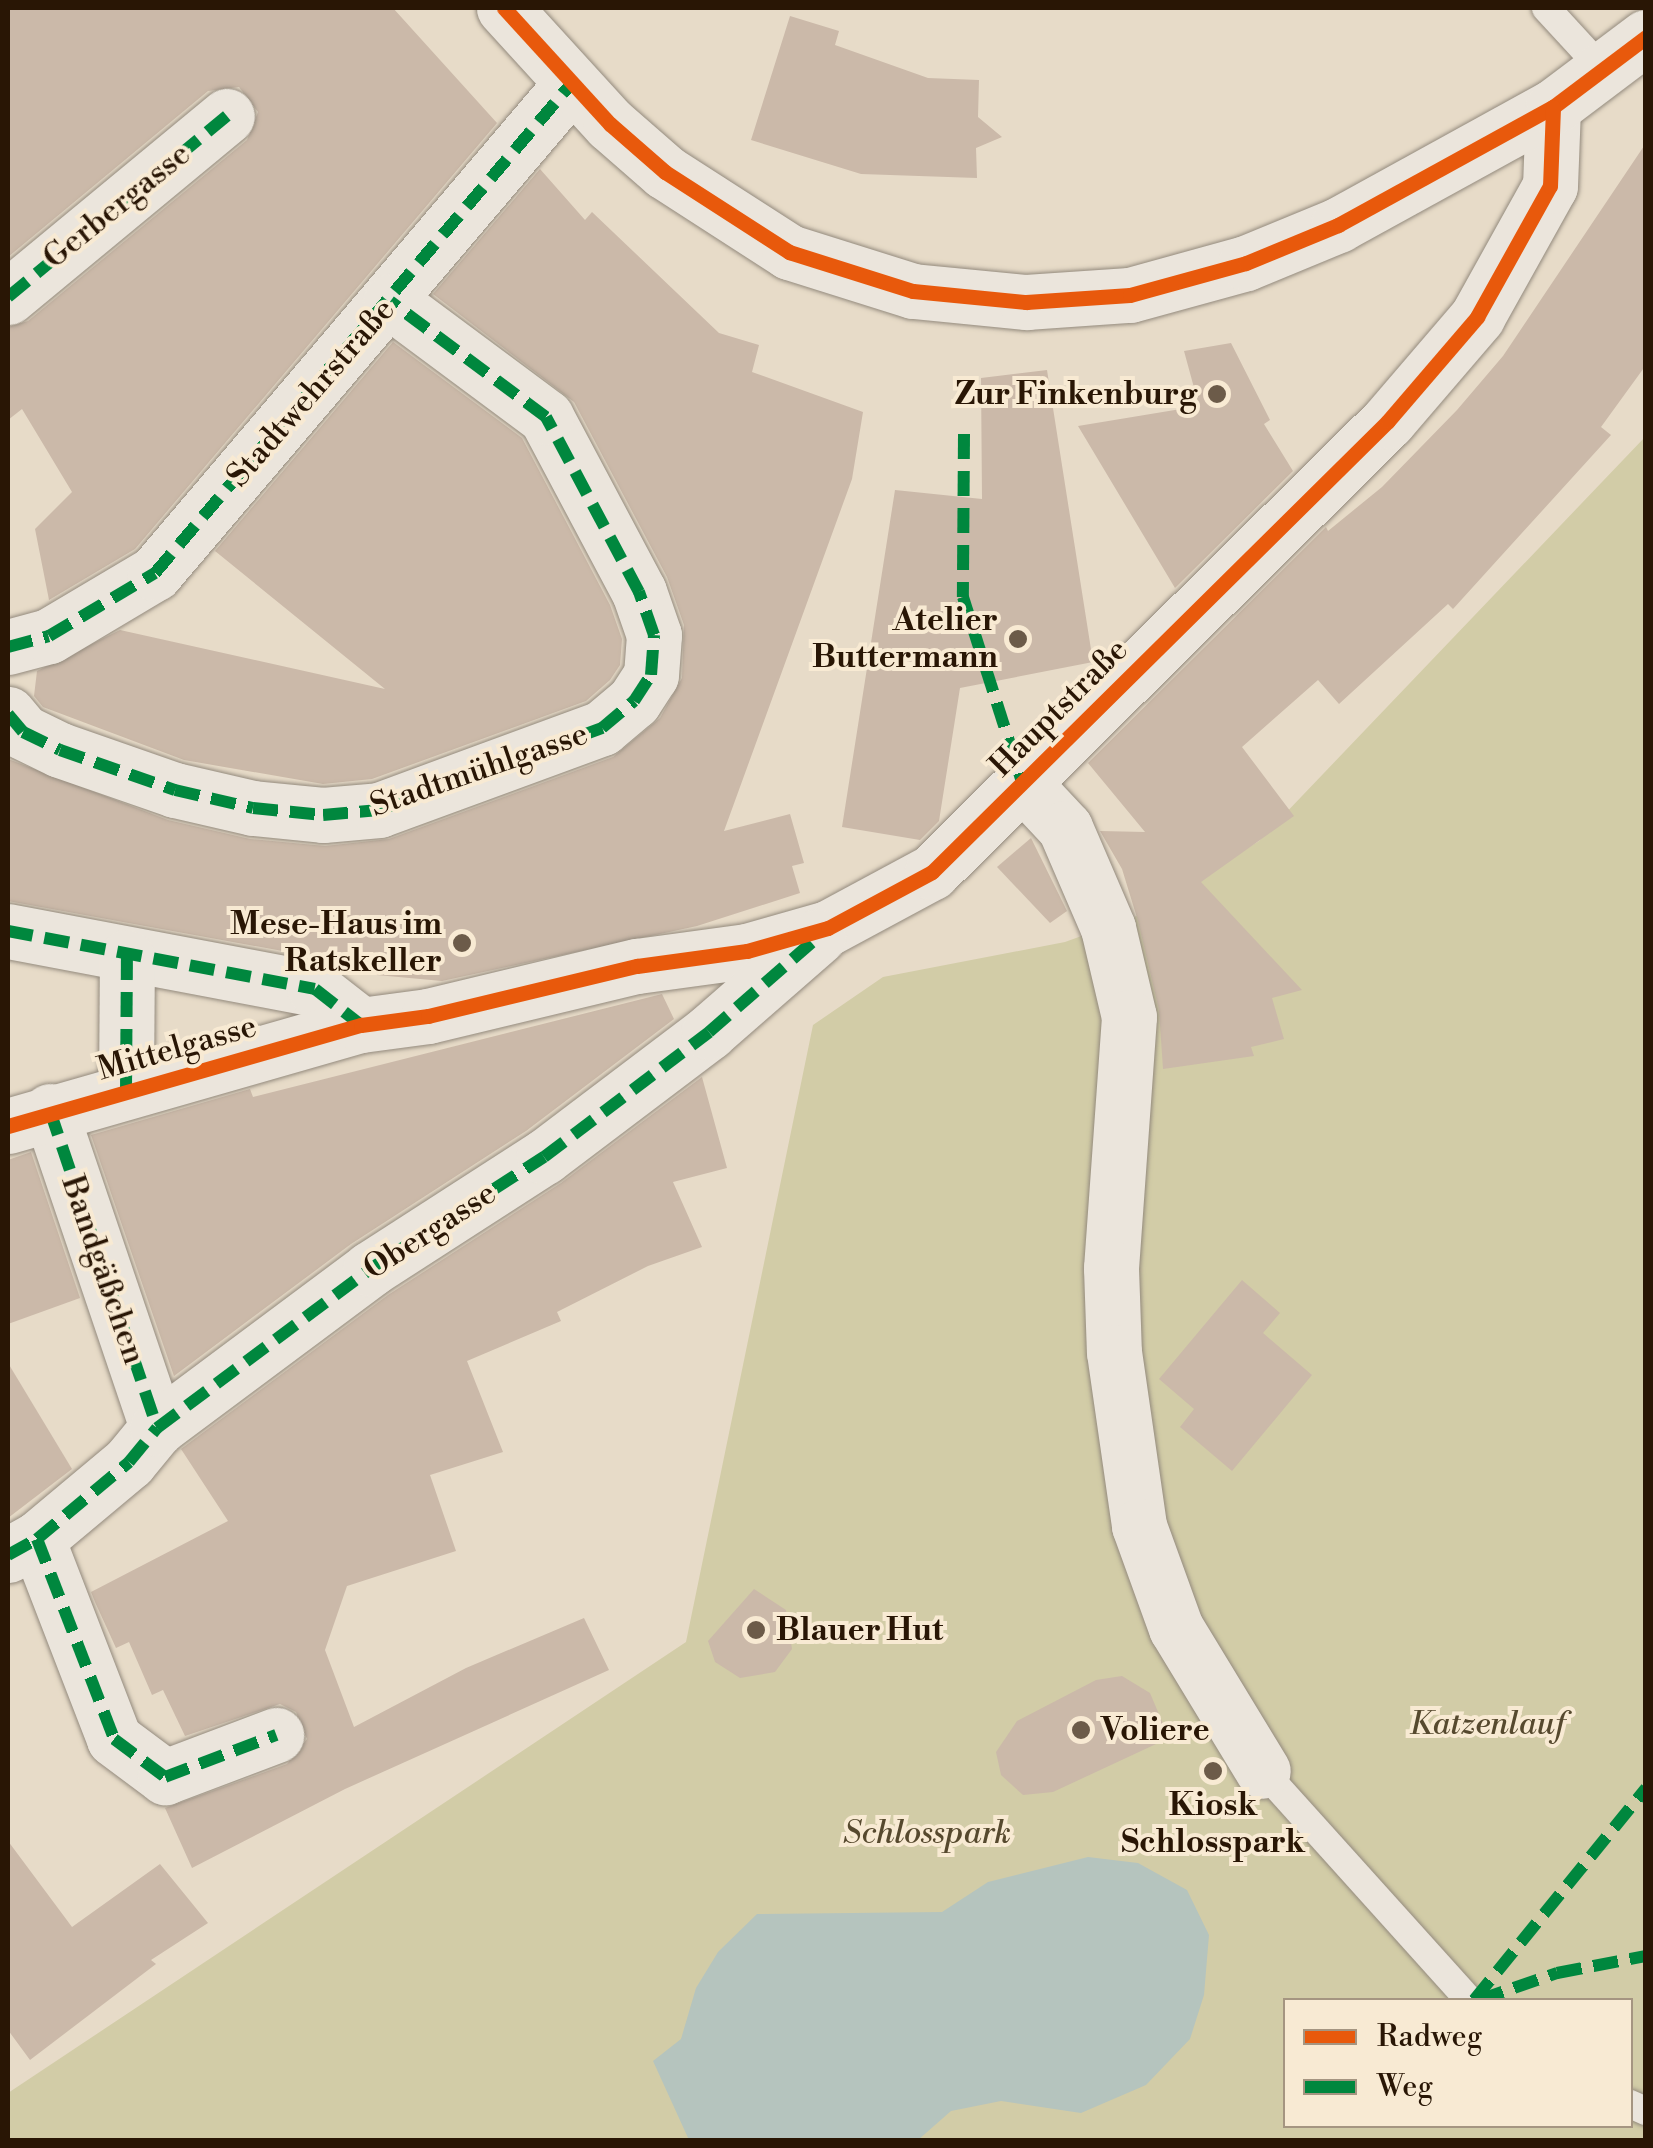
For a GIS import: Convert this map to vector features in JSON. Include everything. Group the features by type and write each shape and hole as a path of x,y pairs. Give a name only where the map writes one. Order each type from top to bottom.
{"street":[{"path":"504,8 571,84 665,172 788,252 914,291 1026,302 1130,294 1246,263 1445,172 1554,107 1646,37"},
{"name":"Stadtwehrstraße","path":"8,647 49,636 155,573 571,84"},
{"name":"Hauptstraße","path":"361,1025 428,1016 637,966 747,951 828,928 932,872 1388,421 1477,317 1550,186 1554,107"},
{"name":"Gerbergasse","path":"8,298 227,116"},
{"name":"Stadtmühlgasse","path":"8,714 24,732 60,750 175,790 252,808 323,815 398,803 602,728 634,701 651,675 654,635 639,592 546,417 390,301"},
{"path":"1022,782 1064,828 1108,928 1129,1017 1111,1268 1114,1352 1139,1526 1176,1628 1263,1771"},
{"name":"Obergasse","path":"276,1735 165,1777 114,1739 22,1547 129,1462 157,1428 370,1269 544,1156 709,1032 828,928"},
{"path":"8,931 126,957 316,989 361,1025"},
{"path":"126,957 126,1091"},
{"name":"Mittelgasse","path":"29,1118 361,1025"},
{"name":"Bandgäßchen","path":"29,1118 157,1428"}],"lane":[{"path":"1546,8 1603,70"},
{"path":"1263,1771 1467,1998"}],"green space":[{"path":"1645,437 1645,2140 8,2140 8,2093 686,1642 813,1025 883,977 1065,942 1142,914 1259,841"}],"shaded area":[{"path":"1088,1857 1138,1863 1187,1890 1209,1935 1204,1995 1190,2039 1146,2085 1081,2113 1001,2101 951,2111 918,2140 689,2140 653,2061 681,2039 696,1988 718,1952 757,1914 942,1912 988,1882"}],"building":[{"path":"8,8 393,8 497,123 135,549 49,600 35,529 72,492 22,409 8,420 8,327 28,321 247,140 258,112 239,87 208,91 8,257"},
{"path":"790,16 839,31 835,45 928,78 979,80 978,117 1002,137 976,148 977,178 861,174 751,140"},
{"path":"1646,143 1646,365 1601,427 1611,435 1453,609 1448,604 1339,704 1318,680 1242,747 1294,816 1201,882 1302,990 1272,998 1284,1039 1251,1047 1254,1056 1163,1069 1159,1010 1138,921 1122,869 1100,831 1145,832 1088,763 1326,527 1328,531 1382,487 1457,410 1503,356"},
{"path":"540,169 585,220 592,212 719,333 759,345 752,372 863,412 852,479 724,831 790,814 804,863 792,866 800,893 697,926 442,981 344,972 321,958 8,901 8,759 168,820 250,839 325,846 389,839 613,757 660,718 682,678 684,625 667,577 574,402 433,294"},
{"path":"393,342 522,438 610,605 622,639 620,665 610,680 586,701 372,779 323,784 184,760 43,707 34,696 37,671 120,630 385,689 215,551"},
{"path":"1231,343 1270,420 1264,424 1293,471 1175,588 1078,426 1199,406 1184,351"},
{"path":"1047,370 1093,662 960,688 939,821 920,840 842,827 895,490 982,499 981,378"},
{"path":"1031,838 1067,911 1050,923 997,867"},
{"path":"662,994 674,1019 526,1131 351,1244 174,1376 91,1135 250,1089 253,1097"},
{"path":"702,1077 727,1168 673,1182 702,1247 648,1266 557,1312 561,1321 467,1361 503,1452 430,1475 456,1551 347,1586 325,1650 354,1727 466,1668 584,1618 609,1670 345,1789 192,1868 165,1808 287,1764 307,1739 296,1712 280,1704 185,1736 163,1690 152,1695 129,1642 116,1648 95,1602 91,1592 228,1521 181,1449 388,1295 561,1183"},
{"path":"31,1152 80,1298 8,1324 8,1160"},
{"path":"1242,1280 1280,1313 1263,1333 1312,1375 1232,1471 1180,1427 1194,1409 1159,1379"},
{"path":"8,1363 72,1469 8,1518"},
{"name":"Blauer Hut","path":"754,1589 786,1610 792,1649 775,1672 740,1678 715,1662 708,1641"},
{"name":"Voliere","path":"1122,1676 1150,1693 1169,1738 1053,1792 1023,1795 1001,1775 996,1752 1017,1721 1096,1680"},
{"path":"8,1841 72,1927 160,1864 208,1923 151,1960 156,1964 30,2060 8,2030"}],"marked path":[{"path":"8,647 49,636 155,573 571,84"},
{"path":"8,297 227,116"},
{"path":"8,714 23,732 60,750 175,790 253,808 323,815 379,810 602,728 634,701 651,675 654,635 639,592 546,417 390,301"},
{"path":"964,434 963,597 1022,782"},
{"path":"8,931 315,989 361,1025"},
{"path":"8,1555 37,1539 129,1462 157,1428 370,1269 544,1157 709,1032 820,935"},
{"path":"126,1091 127,957"},
{"path":"50,1111 157,1428"},
{"path":"37,1539 114,1739 165,1777 276,1735"},
{"path":"1476,1998 1646,1788"},
{"path":"1485,1998 1557,1973 1646,1956"}],"cycle path":[{"path":"504,8 610,124 665,172 789,252 913,291 1026,302 1130,295 1246,263 1338,225 1553,107 1646,37"},
{"path":"8,1126 361,1025 428,1016 637,966 747,951 828,928 932,872 1388,421 1477,317 1550,186 1553,107"}],"place":[{"name":"Zur Finkenburg","path":"1217,394"},
{"name":"Atelier Buttermann","path":"1018,639"},
{"name":"Mese-Haus im Ratskeller","path":"462,943"},
{"name":"Blauer Hut","path":"756,1630"},
{"name":"Voliere","path":"1081,1730"},
{"name":"Kiosk Schlosspark","path":"1213,1771"}],"park label":[{"name":"Katzenlauf","path":"1487,1724"},
{"name":"Schlosspark","path":"927,1833"}]}
